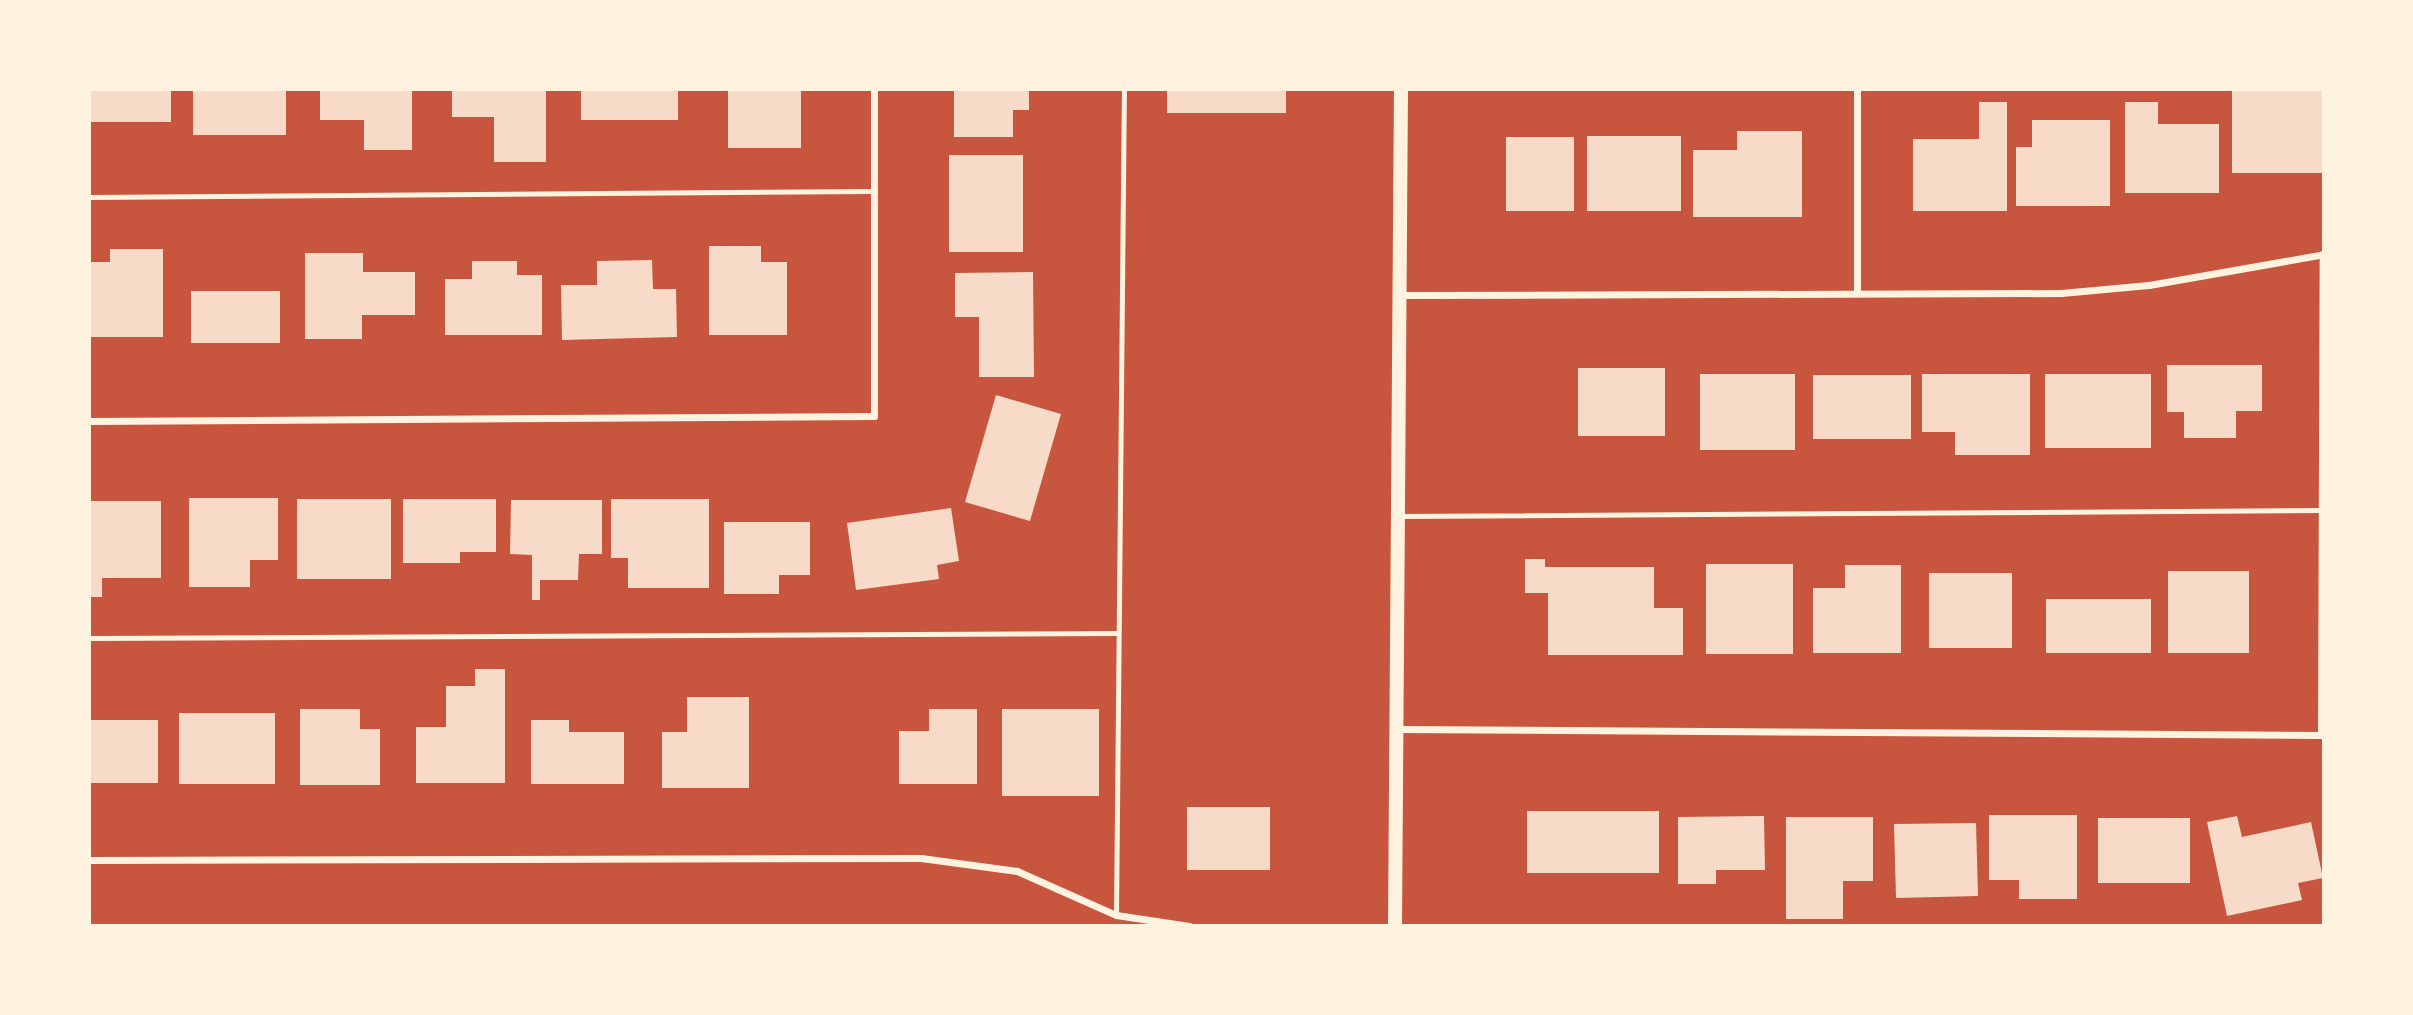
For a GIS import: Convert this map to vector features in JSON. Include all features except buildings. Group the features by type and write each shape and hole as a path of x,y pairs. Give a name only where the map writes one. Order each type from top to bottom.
{"main road":[{"path":"1395,926 1401,89"}],"street":[{"path":"89,421 874,416 874,89"},
{"path":"1857,89 1857,293"},
{"path":"1397,729 2321,736 2324,254 2149,285 2061,293 1399,295"},
{"path":"89,860 921,858 1017,871 1116,915 1189,926"}],"lane":[{"path":"1116,915 1124,89"},
{"path":"89,197 874,191"},
{"path":"1398,516 2322,510"},
{"path":"89,638 1118,633"}]}
